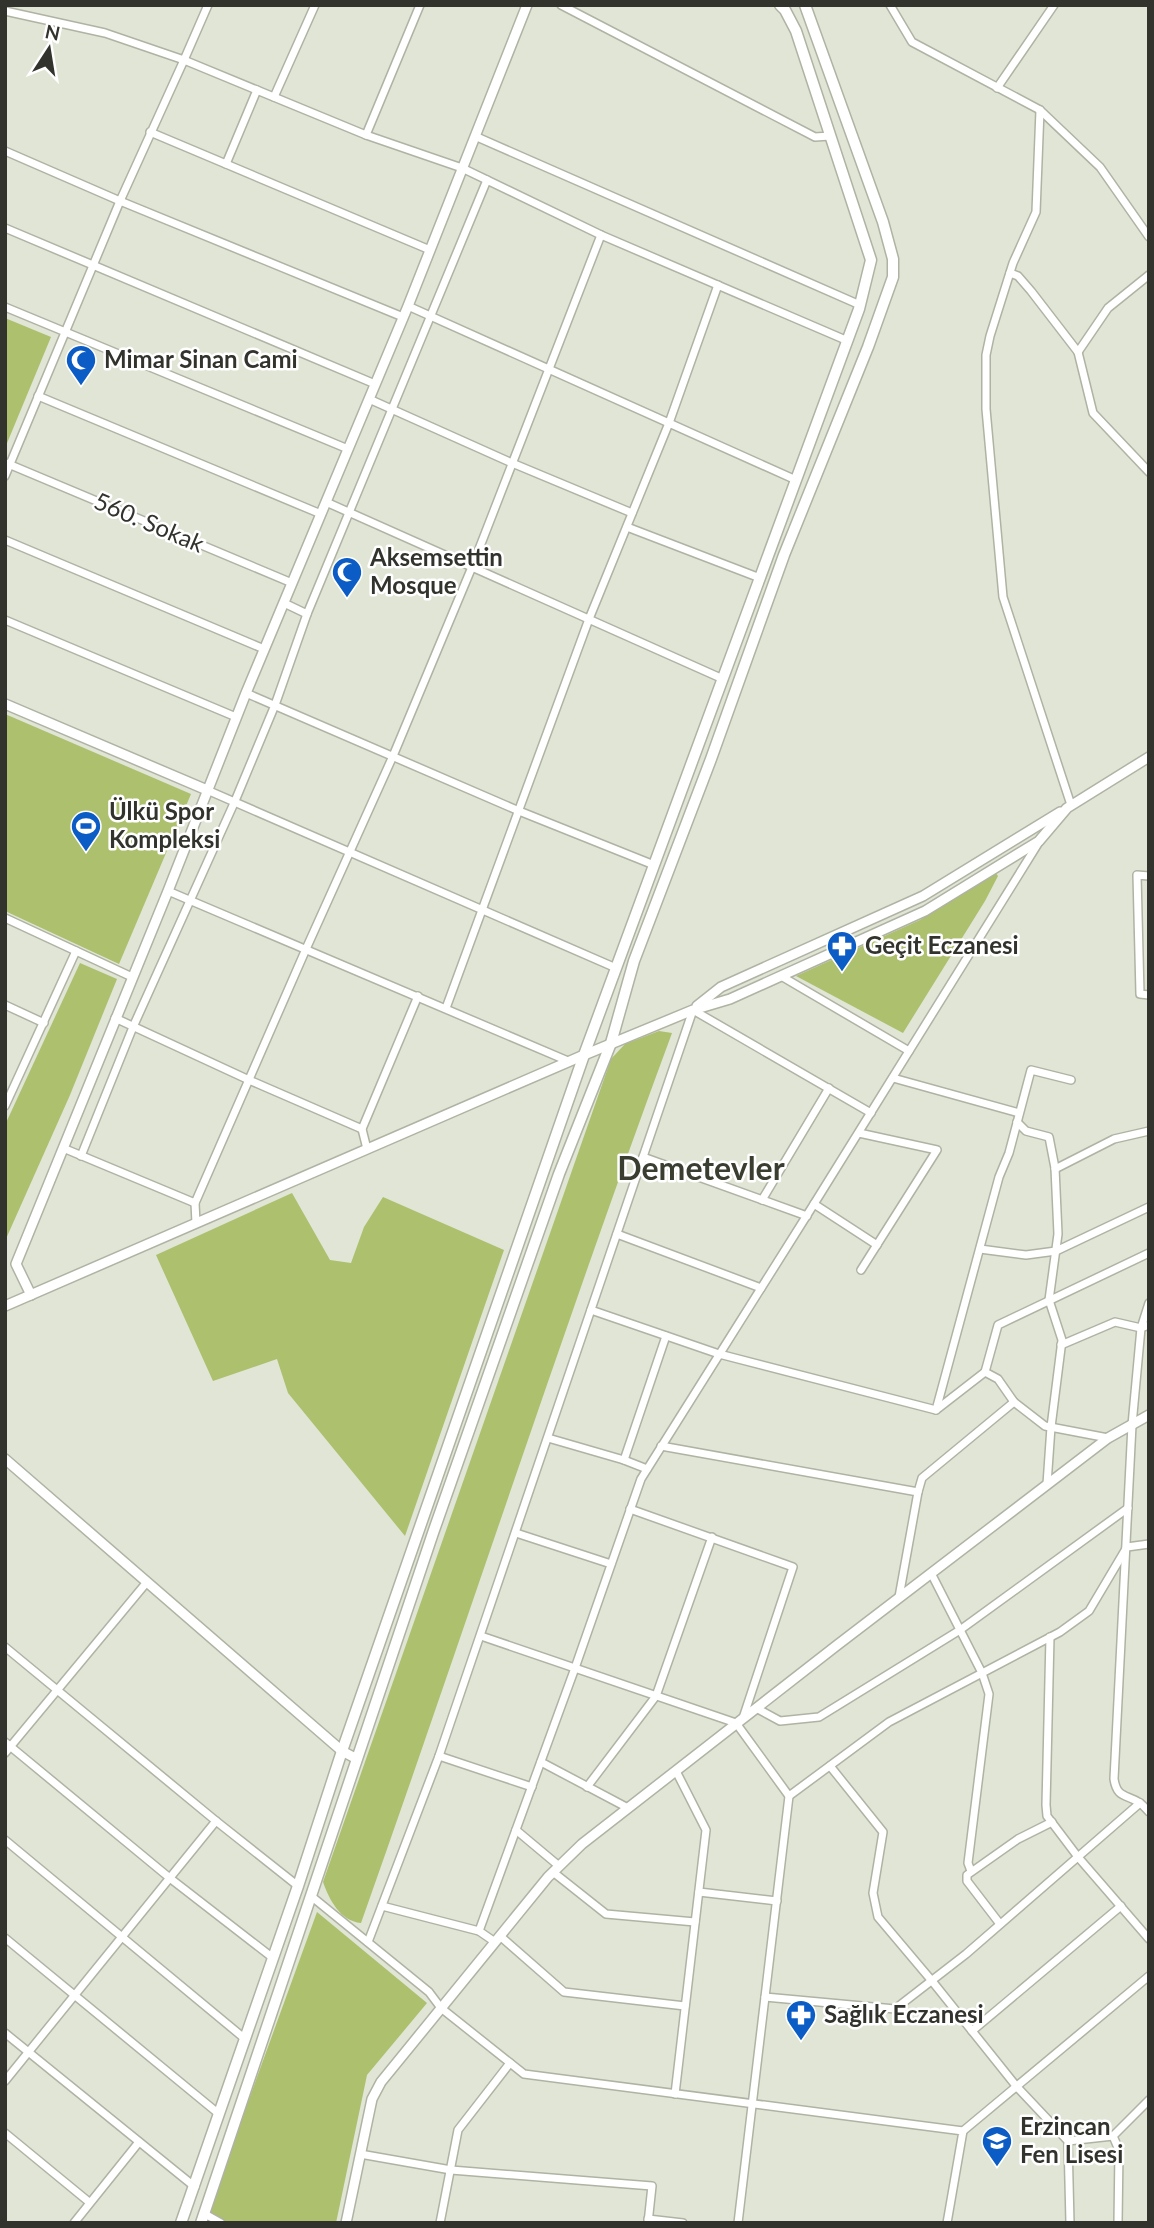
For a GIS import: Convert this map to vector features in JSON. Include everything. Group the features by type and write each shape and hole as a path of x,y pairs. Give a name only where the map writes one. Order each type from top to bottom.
{"main road":[{"path":"181,2223 298,1886 341,1751 584,1055 860,306 871,260 796,31 780,5"},
{"path":"203,2218 433,1533 559,1174 611,1043 635,961 784,555 868,347 893,277 893,259 883,222 805,5"}],"street":[{"path":"23,15 25,5"},
{"path":"5,476 7,464 120,201 208,5"},
{"path":"274,97 315,5"},
{"path":"366,135 421,5"},
{"path":"16,1264 246,693 477,137 527,5"},
{"path":"561,5 815,137 830,136"},
{"path":"890,5 912,41 1040,110 1100,167 1149,237"},
{"path":"997,88 1054,5"},
{"path":"5,11 105,33 184,60 366,135 463,168 601,235 848,341"},
{"path":"226,164 257,90"},
{"path":"1040,110 1036,212 1010,273 990,336 985,380 1003,597 1069,807"},
{"path":"150,132 430,250"},
{"path":"477,137 860,306"},
{"path":"5,151 403,317"},
{"path":"81,1156 133,1027 235,801 275,705 307,614 348,512 487,180"},
{"path":"5,228 375,384"},
{"path":"196,1223 195,1203 393,756 472,567 601,235"},
{"path":"1010,273 1018,276 1078,352 1093,413 1149,472"},
{"path":"1078,352 1108,308 1149,275"},
{"path":"446,1008 589,619 669,423 718,285"},
{"path":"408,306 796,480"},
{"path":"5,307 348,449"},
{"path":"38,396 321,514"},
{"path":"369,399 512,464 632,513"},
{"name":"560. Sokak","path":"7,464 292,583"},
{"path":"326,502 723,679"},
{"path":"627,527 760,578"},
{"path":"5,540 264,649"},
{"path":"284,603 307,614"},
{"path":"5,620 236,718"},
{"path":"246,693 519,811 654,865"},
{"path":"5,704 235,801 616,968"},
{"path":"368,1942 439,1756 481,1636 693,1010 721,987 923,896 1149,757"},
{"path":"479,1931 641,1479 1039,841 1069,807"},
{"path":"5,1306 611,1043 693,1010 730,999 925,911 1039,841"},
{"path":"1149,876 1137,875 1140,994 1149,995"},
{"path":"168,891 568,1062"},
{"path":"5,918 132,977"},
{"path":"5,1106 9,1090 44,1023 76,951"},
{"path":"780,976 909,1051"},
{"path":"367,1149 362,1129 418,996"},
{"path":"5,1006 44,1023"},
{"path":"693,1010 871,1112"},
{"path":"116,1018 362,1129"},
{"path":"936,1410 1031,1070 1071,1080"},
{"path":"893,1078 1019,1113"},
{"path":"762,1200 829,1088"},
{"path":"1017,1122 1026,1131 1049,1138 1055,1170 1058,1234 1049,1300 1062,1340 1047,1485"},
{"path":"1055,1170 1114,1139 1149,1130"},
{"path":"859,1133 937,1150 861,1270"},
{"path":"63,1148 195,1203"},
{"path":"643,1157 807,1216"},
{"path":"814,1204 877,1245"},
{"path":"980,1249 1026,1255 1056,1251 1149,1207"},
{"path":"617,1234 761,1288"},
{"path":"936,1410 985,1372 998,1325 1149,1253"},
{"path":"5,1259 16,1264 31,1295"},
{"path":"1149,1303 1132,1425 1115,1779 1117,1790 1121,1794 1140,1803 1149,1812"},
{"path":"591,1310 719,1354 936,1410"},
{"path":"1061,1345 1115,1322 1145,1326"},
{"path":"624,1460 667,1336"},
{"path":"985,1372 998,1379 1014,1402 1045,1426 1108,1438"},
{"path":"899,1597 922,1478 1014,1402"},
{"path":"346,2223 372,2099 381,2081 556,1869 582,1844 899,1597 1108,1438 1149,1415"},
{"path":"548,1438 647,1469"},
{"path":"661,1446 918,1492"},
{"path":"5,1459 341,1751 357,1759"},
{"path":"756,1708 780,1721 818,1717 960,1630 1128,1508"},
{"path":"630,1509 793,1567 739,1721"},
{"path":"516,1533 611,1564"},
{"path":"587,1787 656,1696 712,1537"},
{"path":"1127,1547 1149,1544"},
{"path":"789,1796 889,1722 1050,1637 1089,1611 1127,1547"},
{"path":"931,1573 982,1673 989,1694 968,1863 971,1871"},
{"path":"147,1583 7,1747 273,1958"},
{"path":"481,1636 656,1696 739,1721 789,1796 738,2223"},
{"path":"1050,1637 1047,1816 1078,1857 1149,1939"},
{"path":"5,1647 298,1886"},
{"path":"439,1756 532,1787"},
{"path":"541,1762 628,1808"},
{"path":"830,1766 883,1832 873,1893 878,1917 1017,2087 1068,2141 1070,2223"},
{"path":"675,2094 706,1830 676,1771"},
{"path":"765,1997 895,2009 1000,1924 1140,1803"},
{"path":"5,2081 216,1821"},
{"path":"1000,1924 967,1881 967,1875 1018,1839 1052,1822"},
{"path":"516,1830 606,1914 695,1923"},
{"path":"5,1840 244,2038"},
{"path":"699,1892 777,1901"},
{"path":"311,1896 429,1992 441,2008 524,2074 963,2132"},
{"path":"382,1906 479,1931 497,1939 564,1992 685,2006"},
{"path":"972,2031 1121,1906"},
{"path":"5,1938 219,2114"},
{"path":"947,2223 963,2132 1149,1976"},
{"path":"5,2033 195,2187"},
{"path":"440,2223 458,2130 510,2063"},
{"path":"1068,2141 1113,2136 1149,2100"},
{"path":"5,2133 89,2202"},
{"path":"1113,2136 1119,2150 1118,2223"},
{"path":"74,2223 139,2142"},
{"path":"360,2154 451,2170 652,2186 648,2221 683,2223"},
{"path":"203,2218 221,2223"}],"green space":[{"path":"5,318 51,337 5,448"},
{"name":"Ülkü Spor Kompleksi","path":"5,714 191,794 119,964 5,911"},
{"path":"995,872 998,876 985,901 903,1033 796,976 920,920"},
{"path":"80,963 117,979 70,1095 5,1241 5,1125"},
{"path":"659,1031 672,1033 592,1255 361,1923 354,1921 336,1908 323,1882 611,1059 625,1044"},
{"path":"292,1193 330,1260 351,1263 364,1227 383,1197 504,1250 405,1536 288,1393 277,1359 213,1381 156,1255"},
{"path":"317,1912 427,2003 367,2075 336,2223 204,2223"}],"place":[{"name":"Mimar Sinan Cami","path":"81,387"},
{"name":"Aksemsettin Mosque","path":"347,599"},
{"name":"Ülkü Spor Kompleksi","path":"86,853"},
{"name":"Geçit Eczanesi","path":"842,973"},
{"name":"Sağlık Eczanesi","path":"801,2042"},
{"name":"Erzincan Fen Lisesi","path":"997,2168"}],"district":[{"name":"Demetevler","path":"701,1169"}]}
